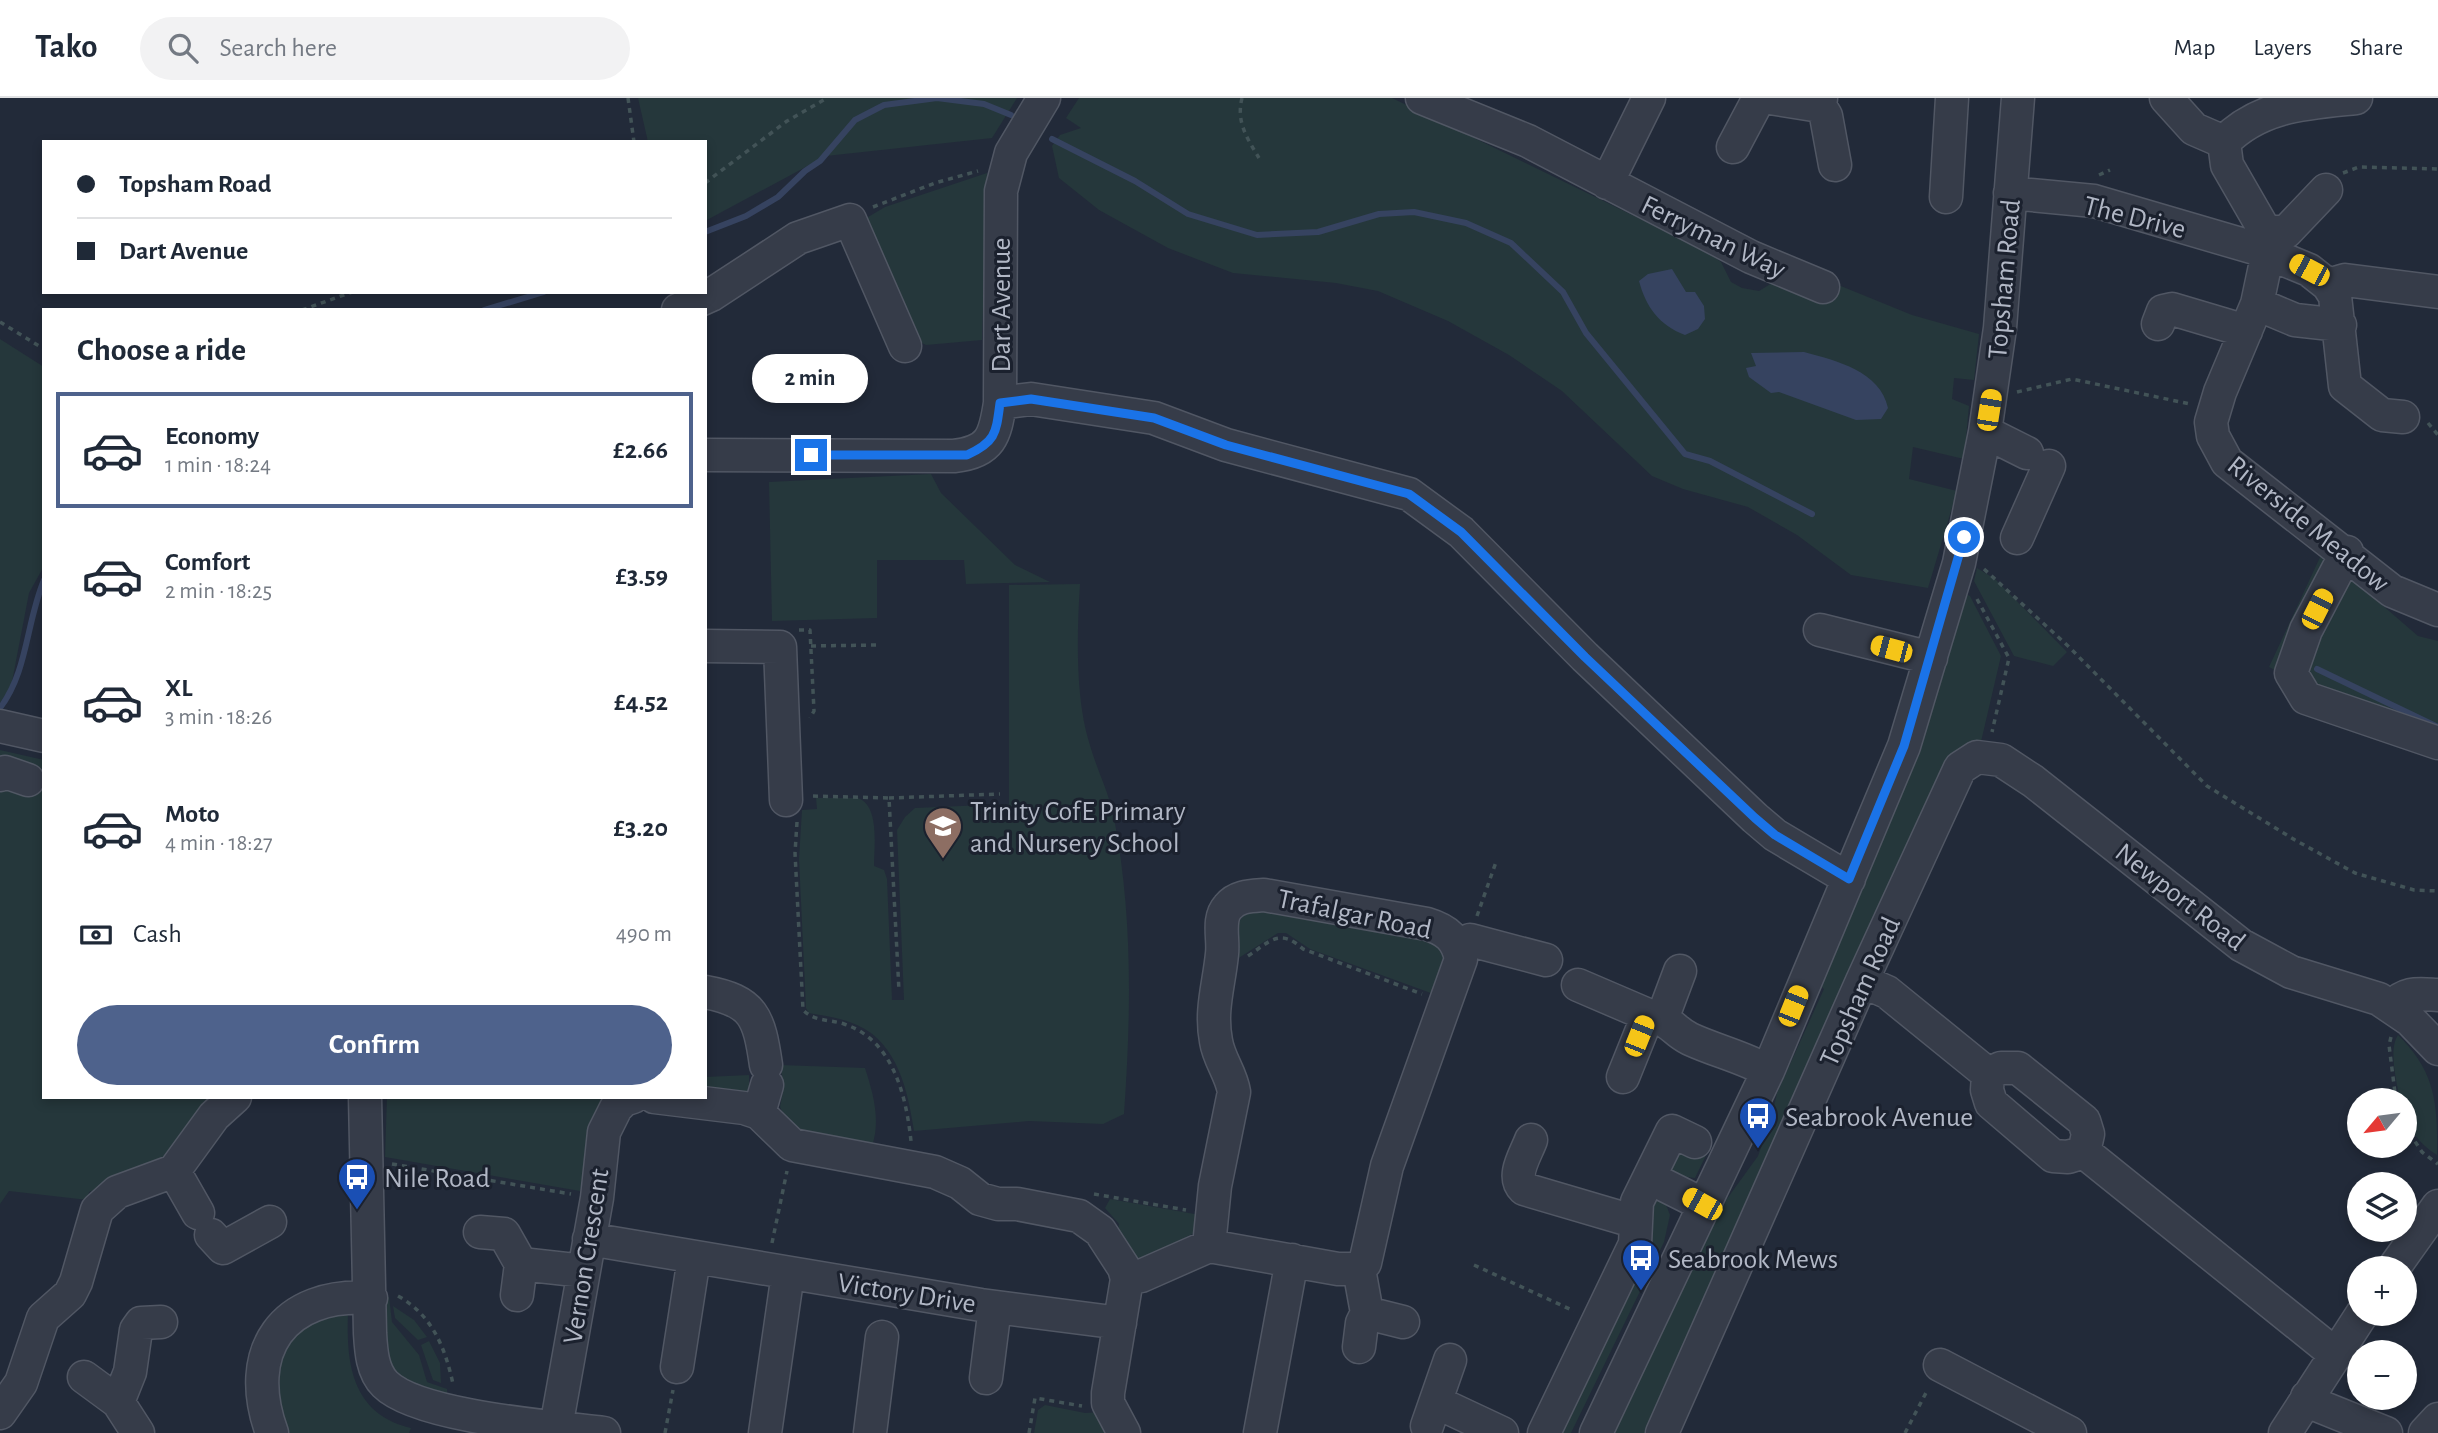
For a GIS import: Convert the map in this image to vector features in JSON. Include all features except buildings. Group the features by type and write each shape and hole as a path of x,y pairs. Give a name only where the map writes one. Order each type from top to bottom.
{"street":[{"name":"Dart Avenue","path":"707,455 967,455 981,449 995,435 1000,403 1001,191 1011,153 1044,98"},
{"name":"Ferryman Way","path":"1422,98 1515,135 1607,183 1748,264 1823,287"},
{"name":"Ferryman Way","path":"1607,183 1648,98"},
{"path":"1733,147 1759,98"},
{"path":"1770,98 1821,102 1835,165"},
{"path":"1946,197 1952,98"},
{"name":"Topsham Road","path":"1596,1433 1702,1204 1768,1071 1904,746 1959,563 1985,432 1992,388 2018,98"},
{"path":"2166,98 2194,128 2224,142"},
{"path":"2326,191 2286,232 2263,244 2256,215 2227,165 2223,152 2224,142 2255,107 2356,98"},
{"name":"The Drive","path":"2010,193 2094,201 2263,244 2309,270 2328,285"},
{"path":"682,308 711,295 798,238 861,214 905,346"},
{"name":"Riverside Meadow","path":"2263,244 2252,318 2214,409 2213,436 2227,462 2347,552 2392,591 2438,610"},
{"path":"2403,417 2382,415 2345,386 2339,353 2340,325 2334,296 2328,285 2345,280 2438,292"},
{"path":"2158,324 2163,312 2172,309 2340,325"},
{"path":"1000,403 1031,399 1154,418 1226,445 1409,494 1461,532 1585,657 1755,818 1775,835 1849,879"},
{"path":"1985,432 2038,459 2017,538"},
{"path":"2347,552 2306,630 2291,673 2306,698 2438,743"},
{"path":"1820,630 1931,658"},
{"path":"707,646 780,647 803,806"},
{"path":"0,726 42,736"},
{"name":"Topsham Road","path":"1662,1433 1862,981 1960,768 1977,757 1986,756"},
{"name":"Newport Road","path":"1986,756 2001,760 2033,781 2241,945 2291,972 2379,999 2426,1034 2438,1049"},
{"name":"Trafalgar Road","path":"1209,1246 1234,1092 1232,1078 1219,1055 1215,1039 1213,1007 1221,962 1223,915 1227,908 1240,898 1264,895 1427,924 1455,940 1461,959 1387,1166 1368,1254 1360,1269"},
{"path":"1455,940 1470,940 1546,960"},
{"path":"1623,1077 1680,971"},
{"path":"1862,981 1887,992 1988,1074"},
{"path":"1578,985 1655,1017 1688,1038 1745,1059 1768,1071"},
{"path":"707,992 732,997 747,1008 758,1027 764,1088 792,1145 935,1172 960,1183 980,1199 1079,1216 1100,1231 1124,1268 1127,1279 1108,1403 1124,1433"},
{"path":"2395,1009 2400,997 2408,994 2438,995"},
{"path":"1988,1074 2001,1068 2018,1068 2084,1121 2088,1134 2084,1152"},
{"path":"1988,1074 1987,1090 1991,1103 2053,1156 2068,1157 2084,1152"},
{"path":"670,1099 744,1108 764,1088"},
{"path":"0,1413 21,1383 43,1318 70,1294 76,1282 97,1210 117,1192 174,1171 214,1116 233,1099"},
{"path":"365,1099 382,1296 370,1333 376,1371 383,1382 396,1393 435,1412 556,1430 604,1433"},
{"name":"Vernon Crescent","path":"556,1430 597,1198 604,1132 609,1118 627,1099"},
{"path":"1544,1433 1635,1244 1637,1202 1672,1131 1695,1142"},
{"path":"1531,1140 1517,1176 1518,1183 1524,1189 1636,1222"},
{"path":"2084,1152 2335,1354"},
{"path":"174,1171 204,1224 223,1248 270,1222"},
{"path":"1650,1178 1702,1204"},
{"path":"2402,1256 2438,1206"},
{"path":"480,1232 504,1234 521,1264 517,1295"},
{"name":"Victory Drive","path":"589,1239 995,1307 1120,1323"},
{"path":"1127,1279 1141,1276 1209,1246 1338,1269 1360,1269 1367,1313 1362,1323 1359,1347"},
{"path":"677,1367 694,1258"},
{"path":"1260,1433 1292,1260"},
{"path":"521,1264 584,1271"},
{"path":"765,1433 777,1271"},
{"path":"272,1433 266,1417 261,1383 270,1345 279,1329 302,1308 330,1298 382,1296"},
{"path":"986,1378 995,1307"},
{"path":"1367,1313 1403,1322"},
{"path":"118,1402 130,1372 136,1330 141,1323 161,1322"},
{"path":"2285,1433 2354,1326"},
{"path":"870,1433 882,1337"},
{"path":"1450,1360 1431,1414 1502,1433"},
{"path":"1940,1365 2070,1433"},
{"path":"84,1377 118,1402 138,1433"},
{"path":"2307,1397 2319,1406 2386,1433"},
{"path":"2425,1433 2438,1419"}],"path":[{"path":"628,98 634,140"},
{"path":"707,181 787,121 827,98"},
{"path":"1242,98 1240,108 1243,131 1259,158"},
{"path":"861,214 935,183 1008,166"},
{"path":"2326,191 2330,179 2359,167 2438,169"},
{"path":"308,308 346,294"},
{"path":"0,323 42,348"},
{"path":"1992,388 2008,394 2072,379 2214,409"},
{"path":"1973,562 1995,578 2068,646 2207,786 2355,873 2414,890 2438,891"},
{"path":"1975,595 2009,658 1986,756"},
{"path":"797,630 810,630 814,711 810,717 810,730"},
{"path":"811,646 877,645"},
{"path":"813,783 803,806 795,853 803,1010 810,1017 858,1029 872,1039 890,1062 907,1113 911,1150 908,1168"},
{"path":"803,806 889,797 1000,794"},
{"path":"889,797 899,990"},
{"path":"1455,940 1475,920 1496,862"},
{"path":"1221,962 1236,963 1279,937 1286,937 1303,949 1447,1003"},
{"path":"2394,1088 2389,1045 2395,1009"},
{"path":"2417,1144 2438,1164"},
{"path":"777,1271 792,1145"},
{"path":"382,1162 597,1198"},
{"path":"1079,1216 1088,1193 1213,1215"},
{"path":"1474,1265 1596,1321"},
{"path":"382,1296 419,1312 443,1345 435,1412"},
{"path":"1905,1433 1940,1365"},
{"path":"665,1433 677,1367"},
{"path":"1029,1433 1035,1398 1091,1408 1108,1403"}],"shaded area":[{"path":"638,98 1017,98 992,138 826,156 707,220 707,140 648,140"},
{"path":"1079,98 1392,98 1708,252 1721,262 1731,282 1742,288 1759,291 1777,280 1831,282 1912,315 1979,334 1974,380 1954,378 1952,399 1969,406 1964,459 1913,447 1909,479 1957,491 1928,588 1851,575 1797,535 1748,507 1683,489 1652,476 1562,391 1509,355 1448,321 1378,291 1336,283 1233,273 1168,248 1099,210 1059,178 1052,146 1060,135 1081,128 1066,118"},
{"path":"987,173 982,340 926,345 912,338 863,220 885,207"},
{"path":"0,339 42,366 42,570 29,593 11,687 0,703"},
{"path":"931,474 941,493 1015,565 1050,582 966,584 964,560 877,560 877,618 772,621 769,482"},
{"path":"2322,553 2418,636 2438,641 2438,741 2380,724 2269,667"},
{"path":"1977,568 1995,579 2067,652 2053,666 2014,656 1974,581"},
{"path":"1080,584 1078,643 1081,705 1089,742 1112,808 1125,892 1129,1003 1124,1114 1103,1124 1029,1121 914,1131 899,1070 882,1044 871,1033 857,1025 809,1013 806,1008 799,859 802,810 817,809 816,798 858,798 870,809 875,838 874,866 884,870 887,879 892,1000 904,1000 897,830 915,808 1009,804 1009,585"},
{"path":"1965,594 1970,596 2001,656 1980,746 1649,1433 1613,1433 1718,1202 1724,1203 1758,1156 1777,1093 1824,989 1819,984"},
{"path":"0,750 42,760 42,1099 212,1099 169,1160 89,1192 88,1200 9,1191 0,1204"},
{"path":"1254,909 1405,931 1436,942 1448,958 1439,996 1310,949 1286,933 1278,933 1237,959 1236,937 1239,924 1247,913"},
{"path":"2398,1035 2427,1075 2437,1119 2437,1155 2417,1137 2417,1088 2397,1088 2393,1057"},
{"path":"780,1065 865,1068 876,1116 872,1146 801,1132 786,1119 780,1107 784,1086"},
{"path":"749,1075 749,1092 741,1096 707,1092 707,1077"},
{"path":"387,1099 604,1099 595,1118 580,1191 385,1157"},
{"path":"1698,1146 1710,1147 1695,1178 1674,1175 1670,1166 1672,1152"},
{"path":"1110,1199 1200,1215 1196,1232 1138,1262 1117,1233 1119,1224 1105,1208"},
{"path":"1656,1199 1665,1202 1670,1215 1664,1242 1571,1433 1554,1433 1647,1210"},
{"path":"380,1292 389,1297 392,1322 419,1355 427,1382 447,1389 447,1399 411,1384 394,1369 385,1349"},
{"path":"393,1306 414,1320 427,1337 418,1340 395,1318"},
{"path":"348,1312 351,1368 357,1384 376,1411 391,1421 411,1428 409,1433 288,1433 281,1421 274,1393 278,1364 284,1350 302,1328 312,1322"},
{"path":"429,1341 440,1363 441,1383 433,1380 421,1345"},
{"path":"1045,1405 1085,1413 1102,1412 1108,1433 1034,1433 1038,1410"}],"water":[{"path":"1672,269 1686,292 1695,292 1704,306 1705,319 1698,329 1685,335 1668,326 1655,314 1645,299 1639,281 1648,274"},
{"path":"1804,352 1830,359 1867,376 1883,395 1888,408 1881,419 1856,420 1779,392 1771,393 1749,377 1746,368 1756,366 1751,353"}],"waterway":[{"path":"707,231 746,216 778,197 805,171 820,161 855,120 884,105 937,98 984,104 1011,115"},
{"path":"1052,139 1135,181 1188,214 1257,235 1318,232 1379,214 1414,212 1466,223 1511,243 1563,292 1586,333 1685,454 1710,461 1812,514"},
{"path":"491,308 537,294"},
{"path":"0,708 16,678 42,585"},
{"path":"2317,669 2438,727"}],"place":[{"name":"Trinity CofE Primary and Nursery School","path":"943,860"},
{"name":"Seabrook Avenue","path":"1758,1150"},
{"name":"Nile Road","path":"357,1211"},
{"name":"Seabrook Mews","path":"1641,1292"}],"route":[{"path":"811,455 967,455 981,449 995,435 1000,403 1031,399 1154,418 1226,445 1409,494 1461,532 1585,657 1755,818 1775,835 1849,879 1904,746 1959,563 1964,537"}]}
